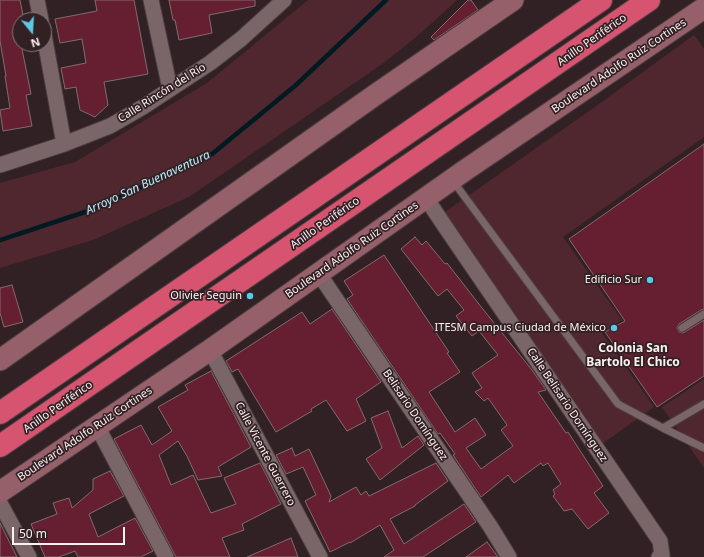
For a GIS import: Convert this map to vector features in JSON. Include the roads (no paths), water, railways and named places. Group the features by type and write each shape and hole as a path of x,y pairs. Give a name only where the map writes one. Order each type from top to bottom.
{"highway":[{"path":"0,412 601,0"},
{"name":"Anillo Periférico","path":"0,446 649,0"},
{"path":"0,398 60,371"},
{"path":"0,454 20,432"}],"main road":[{"path":"0,360 513,0"},
{"name":"Boulevard Adolfo Ruiz Cortines","path":"0,492 210,350 452,180 704,8"}],"street":[{"path":"38,0 40,12"},
{"path":"151,0 170,89"},
{"name":"Calle Rincón del Río","path":"0,165 64,144 110,126 143,107 210,63 241,38 270,6 284,0"},
{"path":"47,52 64,144"},
{"name":"Calle Belisario Domínguez","path":"426,198 660,542 661,556"},
{"name":"Belisario Domínguez","path":"319,274 481,513 509,557"},
{"name":"Calle Vicente Guerrero","path":"210,350 320,557"},
{"path":"98,426 166,557"},
{"path":"0,503 30,557"}],"lane":[{"path":"452,180 618,404 704,448"},
{"path":"682,328 704,314"},
{"path":"663,428 704,404"}],"waterway":[{"name":"Arroyo San Buenaventura","path":"0,240 94,209 212,154 296,85 386,0"}],"place":[{"name":"Edificio Sur","path":"650,280"},
{"name":"Olivier Seguin","path":"250,296"},
{"name":"ITESM Campus Ciudad de México","path":"614,328"}],"district":[{"name":"Colonia San Bartolo El Chico","path":"633,356"}]}
